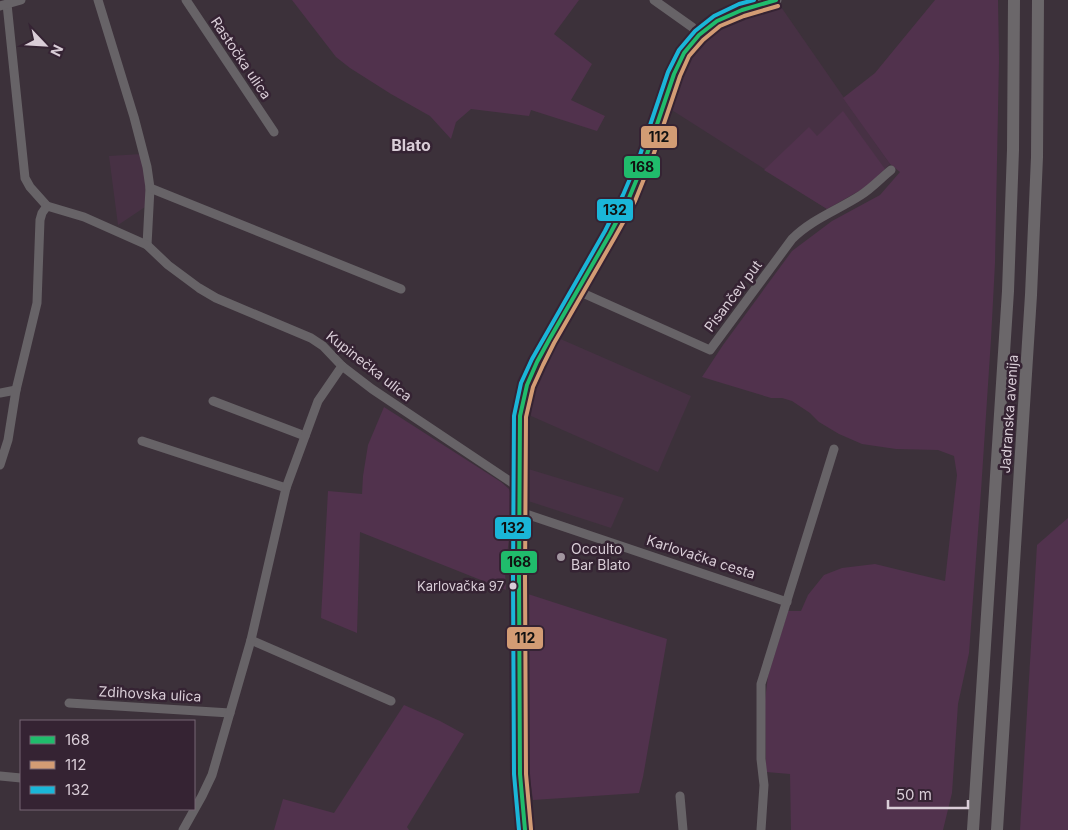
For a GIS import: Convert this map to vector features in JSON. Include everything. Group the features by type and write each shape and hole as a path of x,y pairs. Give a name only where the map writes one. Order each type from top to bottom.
{"main road":[{"name":"Jadranska avenija","path":"973,830 1008,291 1013,150 1014,0"},
{"name":"Jadranska avenija","path":"997,830 1032,285 1037,157 1038,0"}],"street":[{"path":"0,465 8,440 16,390 37,302 40,220 47,206 30,187 25,178 3,5 21,0"},
{"path":"98,0 134,117 147,168 150,188 147,245"},
{"name":"Rastočka ulica","path":"186,0 274,132"},
{"path":"654,0 692,27 699,35"},
{"path":"525,830 521,786 519,724 520,416 527,385 545,347 629,198 646,157 674,74 684,53 699,35 717,21 742,10 776,0"},
{"name":"Pisančev put","path":"578,291 710,350 792,239 802,229 860,195 891,170"},
{"path":"150,188 401,289"},
{"name":"Kupinečka ulica","path":"47,206 84,217 147,245 168,265 216,298 311,338 323,346 342,366 372,389 520,488"},
{"path":"198,796 212,775 251,640 286,488 318,400 342,366"},
{"path":"0,393 16,390"},
{"path":"213,402 305,436"},
{"path":"142,441 286,488"},
{"path":"762,830 764,785 761,759 761,684 834,449"},
{"name":"Karlovačka cesta","path":"520,512 787,602"},
{"path":"251,640 391,701"},
{"name":"Zdihovska ulica","path":"69,704 230,713"},
{"path":"0,776 20,778"},
{"path":"680,796 683,830"},
{"path":"182,830 191,810"}],"shaded area":[{"path":"292,0 579,0 554,34 592,64 571,100 605,116 597,131 531,110 529,116 471,109 456,122 451,139 430,116 391,94 336,57"},
{"path":"935,0 998,0 999,59 995,263 991,339 969,653 958,704 952,793 943,830 791,830 790,774 766,772 765,700 768,676 788,611 801,611 808,595 824,575 842,568 875,564 945,581 957,475 954,456 938,450 896,449 862,444 839,434 819,422 810,413 792,401 782,398 771,398 702,377 723,345 792,251 832,221 880,195 900,172 890,164 843,98 875,73"},
{"path":"779,4 890,164 866,187 827,209 667,107 680,70 695,44 715,27 736,17"},
{"path":"843,111 885,169 866,187 827,209 764,170 809,127 817,136"},
{"path":"141,154 145,177 145,207 118,225 109,156"},
{"path":"556,337 691,396 658,472 531,416 533,387 540,368"},
{"path":"384,407 509,489 511,495 511,522 505,572 506,590 360,532 357,633 321,618 328,491 362,494 368,445"},
{"path":"525,468 624,498 611,528 525,500"},
{"path":"1068,518 1068,830 1020,830 1037,545"},
{"path":"528,594 667,639 639,793 533,800 527,758"},
{"path":"404,705 464,734 407,827 409,830 274,830 283,799 334,813"}],"transit line":[{"name":"132","path":"519,830 514,774 513,578 514,416 521,383 532,359 605,231 623,195 640,155 668,72 679,50 695,31 714,16 739,4 754,0"},
{"name":"168","path":"525,830 520,774 519,578 520,416 527,385 537,362 629,198 646,157 674,74 684,53 699,35 717,21 742,10 776,0"},
{"name":"112","path":"531,829 526,774 525,578 526,417 533,387 554,343 635,201 689,56 703,40 720,26 744,16 778,6"}],"place":[{"name":"Occulto Bar Blato","path":"561,557"},
{"name":"Karlovačka 97","path":"513,586"}],"district":[{"name":"Blato","path":"411,145"}]}
